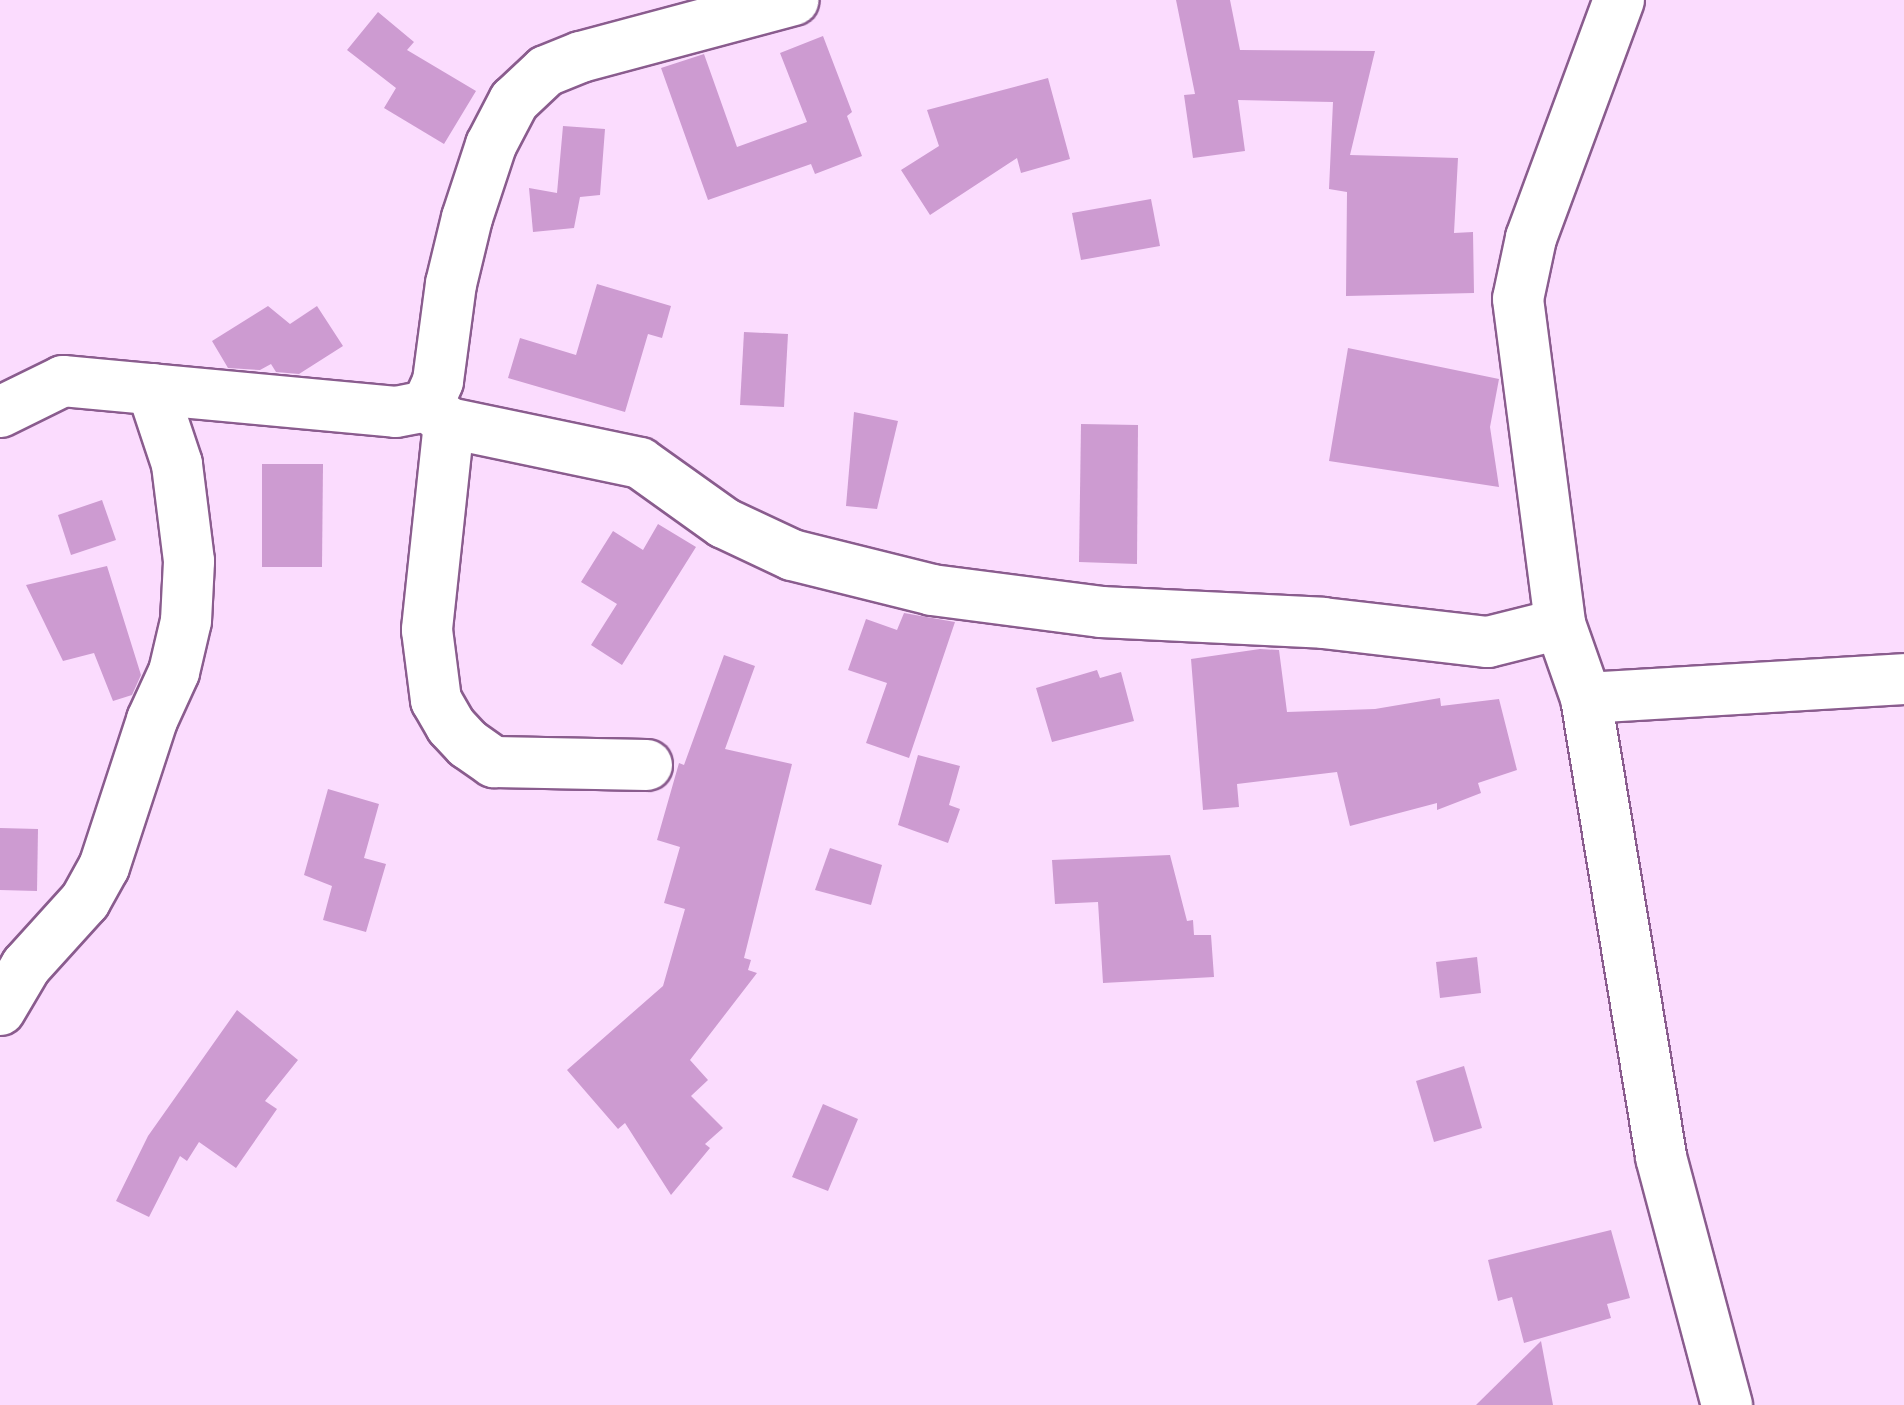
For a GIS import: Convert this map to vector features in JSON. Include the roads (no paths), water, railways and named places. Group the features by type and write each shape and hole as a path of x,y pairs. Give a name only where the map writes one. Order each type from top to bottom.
{"street":[{"path":"646,766 494,762 450,726 436,700 427,630 438,380 451,284 491,145 514,102 546,71 582,57 793,0"},
{"path":"1619,0 1531,238 1518,299 1560,624 1586,698 1662,1157 1728,1405"},
{"path":"0,412 63,381 438,414 640,463 724,523 792,555 932,590 1101,612 1323,623 1488,642 1560,624"},
{"path":"0,1010 26,966 84,901 104,867 152,720 174,672 186,622 189,562 177,464 152,389"},
{"path":"1586,698 1904,679"}]}
